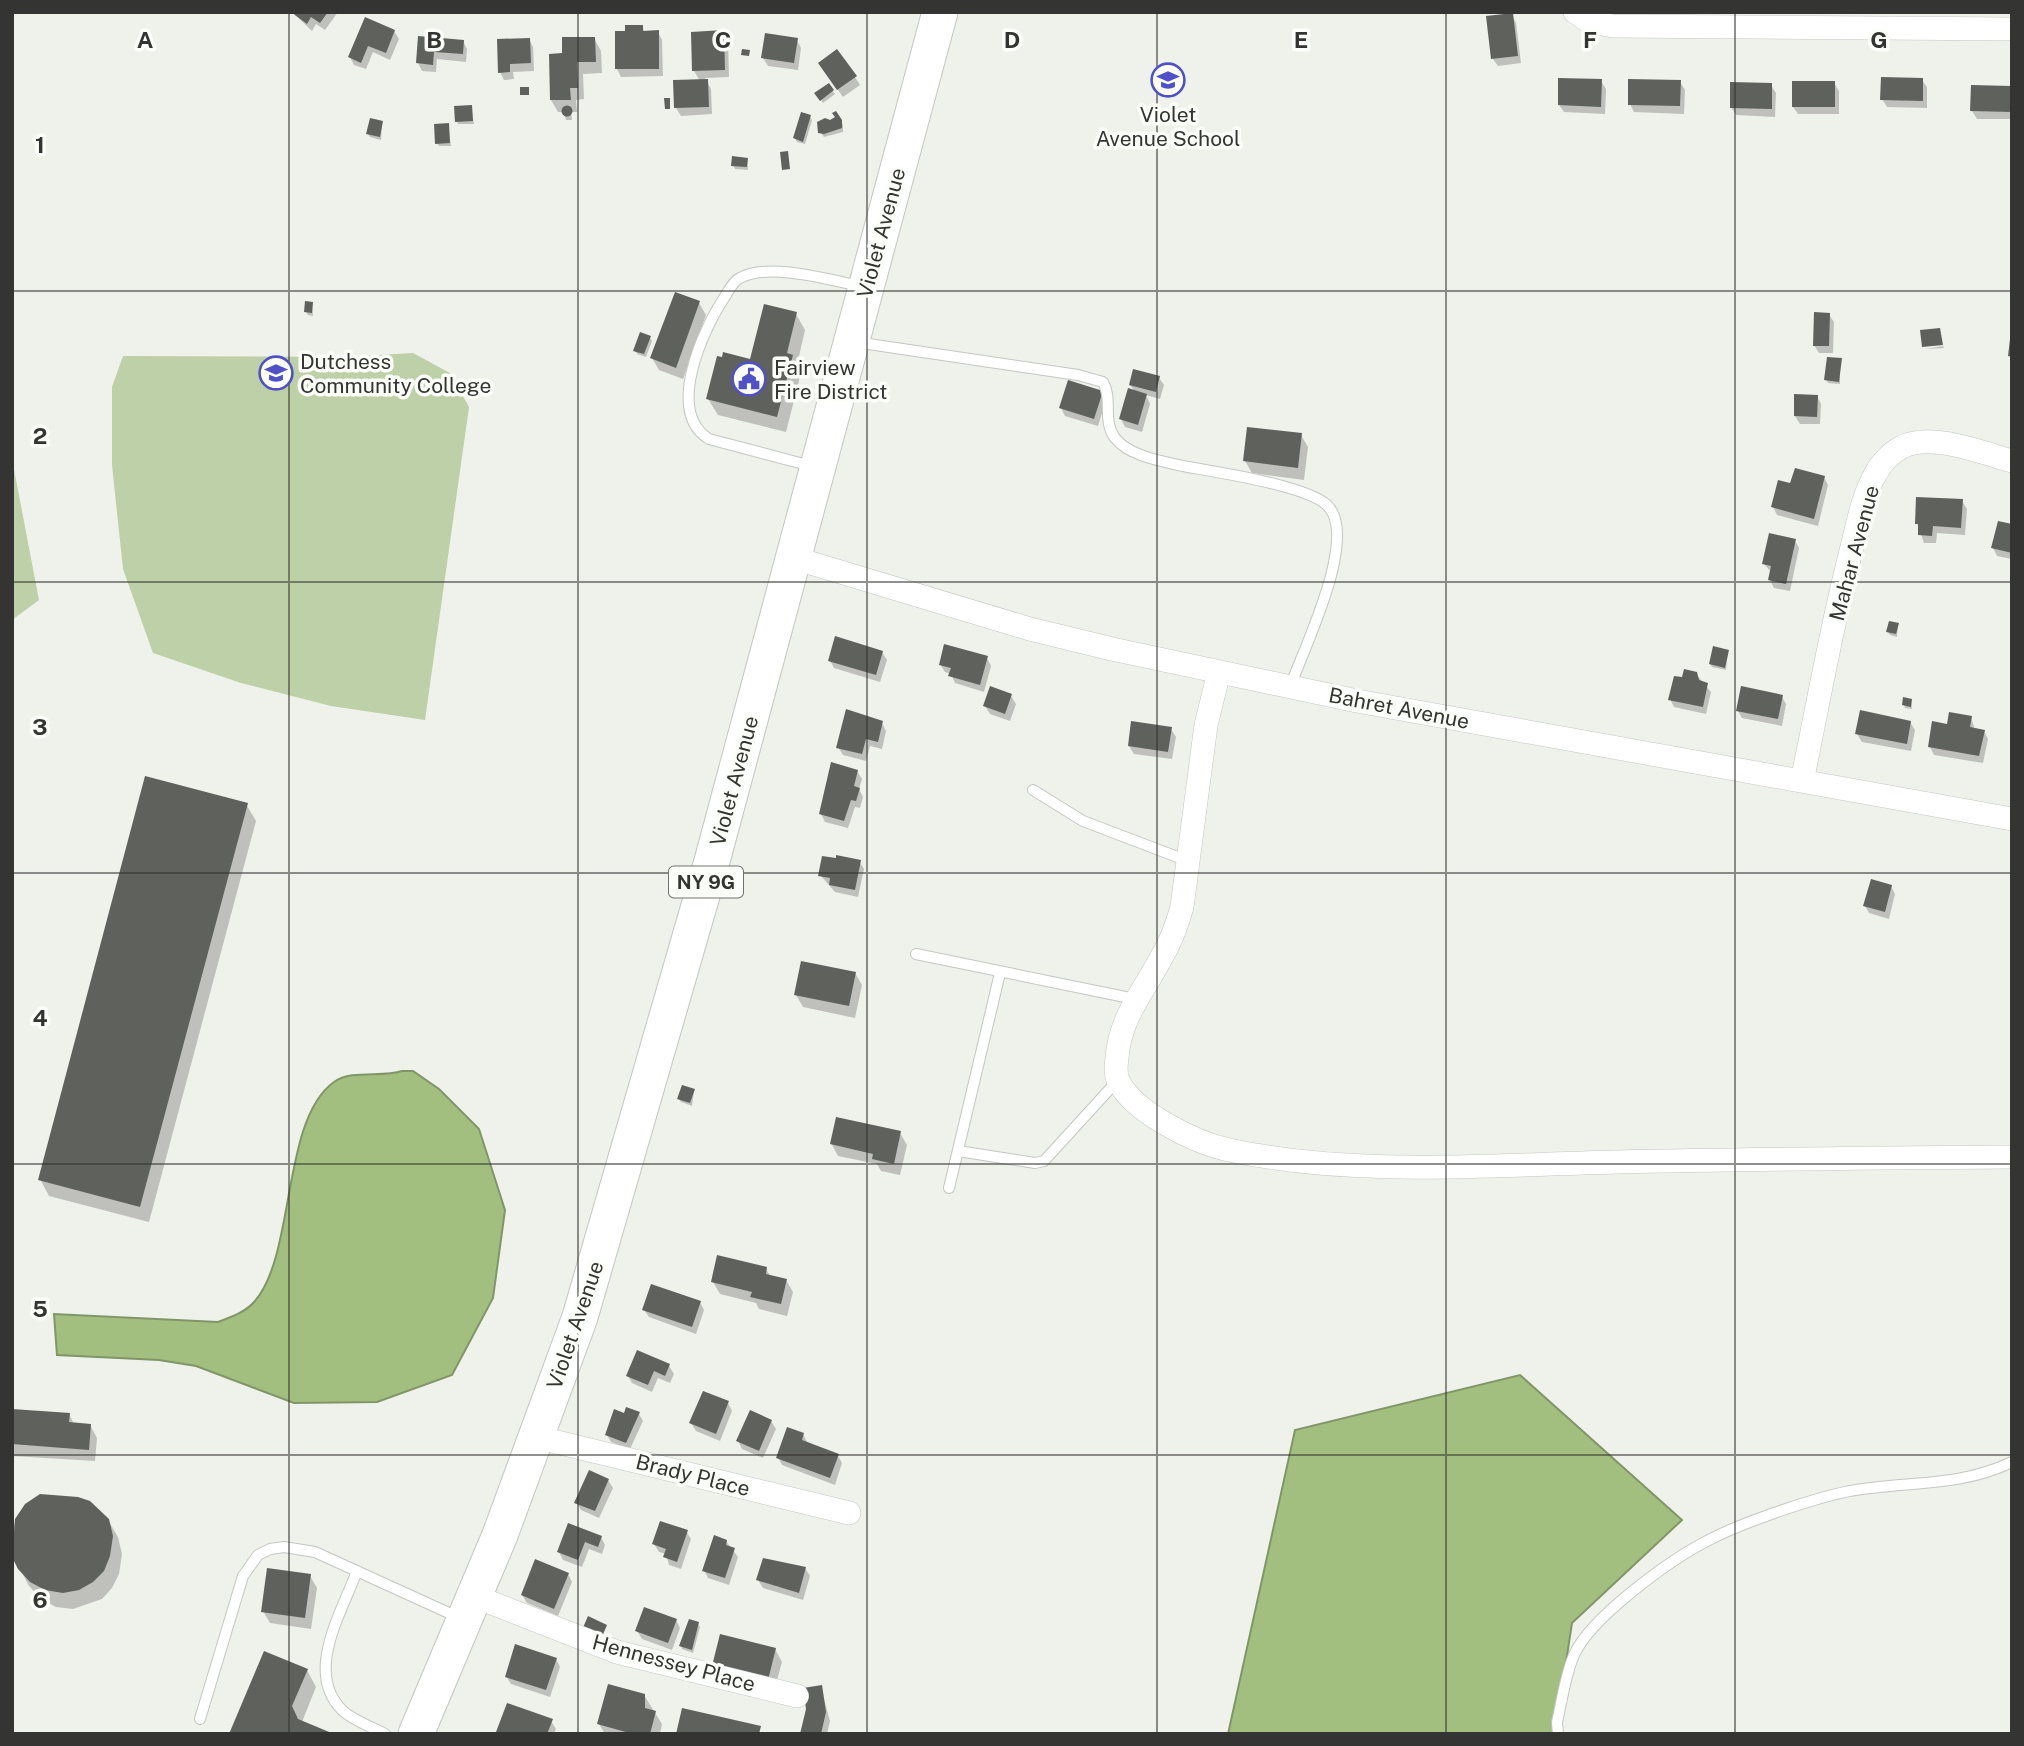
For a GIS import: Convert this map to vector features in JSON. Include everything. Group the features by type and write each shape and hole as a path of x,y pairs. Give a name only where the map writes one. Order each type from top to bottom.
{"main road":[{"name":"Violet Avenue","path":"416,1734 469,1608 580,1317 627,1161 794,558 937,13"}],"street":[{"path":"1575,12 1588,21 1613,26 2012,29"},
{"name":"Mahar Avenue","path":"1802,780 1845,575 1863,504 1876,472 1892,453 1904,445 1922,442 1953,445 2012,460"},
{"name":"Bahret Avenue","path":"794,558 1030,629 1219,672 2012,819"},
{"path":"1219,672 1206,725 1188,860 1174,933 1135,999 1119,1038 1118,1080 1128,1095 1180,1132 1225,1149 1274,1158 1440,1168 1616,1162 2012,1157"},
{"name":"Brady Place","path":"536,1437 849,1513"},
{"name":"Hennessey Place","path":"469,1608 617,1652 797,1696"}],"lane":[{"path":"818,468 709,439 700,433 688,400 690,381 709,321 737,279 756,272 786,272 867,287"},
{"path":"852,342 1078,375 1103,382 1108,390 1107,418 1114,437 1131,451 1164,461 1297,490 1326,505 1334,517 1338,540 1334,562 1290,687"},
{"path":"1033,790 1083,821 1188,860"},
{"path":"916,954 1135,999"},
{"path":"949,1188 1000,973"},
{"path":"958,1150 1034,1163 1044,1161 1118,1080"},
{"path":"1558,1734 1557,1722 1574,1654 1610,1608 1704,1542 1741,1526 1846,1492 1916,1486 1986,1475 2012,1462"},
{"path":"200,1719 230,1629 243,1576 258,1555 270,1549 299,1548 357,1571 469,1608"},
{"path":"357,1571 327,1651 324,1674 329,1693 343,1711 385,1734"}],"shaded area":[{"path":"413,353 450,373 469,407 425,720 331,706 241,683 153,653 123,569 112,465 112,387 123,356 345,357"},
{"path":"12,459 39,600 12,620"},
{"path":"413,1071 439,1089 479,1129 505,1210 493,1298 452,1375 377,1402 294,1403 196,1366 159,1360 57,1355 54,1314 218,1322 251,1305 268,1279 277,1252 297,1155 305,1126 317,1100 341,1078"},
{"path":"1520,1375 1682,1520 1572,1623 1555,1734 1228,1734 1295,1430"}],"building":[{"path":"291,12 328,12 320,23 311,17 307,24"},
{"path":"1513,13 1518,56 1491,59 1486,16"},
{"path":"365,17 395,30 386,53 368,46 361,63 348,57"},
{"path":"625,25 643,25 643,31 659,30 659,69 615,69 615,31 625,31"},
{"path":"724,30 725,70 692,71 691,32"},
{"path":"765,33 798,38 794,63 761,58"},
{"path":"418,36 464,40 463,54 434,52 433,65 416,63"},
{"path":"562,37 595,37 596,62 577,62 578,88 570,88 571,100 550,100 549,54 562,53"},
{"path":"530,38 531,63 510,64 510,72 498,73 497,39"},
{"path":"742,49 750,50 749,56 741,55"},
{"path":"837,49 857,76 837,90 818,63"},
{"path":"1881,77 1923,78 1923,101 1880,100"},
{"path":"1558,78 1602,79 1601,107 1558,105"},
{"path":"708,79 709,107 674,108 673,80"},
{"path":"1628,79 1681,80 1680,106 1628,105"},
{"path":"1792,81 1835,81 1835,107 1792,107"},
{"path":"1730,82 1772,83 1772,109 1730,108"},
{"path":"829,83 834,90 820,101 814,93"},
{"path":"1971,85 2012,86 2012,112 1970,111"},
{"path":"520,87 529,87 529,95 520,95"},
{"path":"664,98 670,98 670,109 665,109"},
{"path":"472,105 473,121 455,122 454,106"},
{"path":"567,105 573,111 567,117 561,111"},
{"path":"836,111 842,120 842,128 824,134 818,133 817,122 825,118 830,120 835,117 832,113"},
{"path":"801,112 811,115 803,142 793,138"},
{"path":"370,118 383,121 380,137 366,134"},
{"path":"449,123 450,143 435,144 434,124"},
{"path":"788,151 790,169 782,170 780,152"},
{"path":"732,156 748,158 747,167 731,166"},
{"path":"675,292 700,301 676,368 650,358"},
{"path":"305,301 313,302 312,313 304,312"},
{"name":"Fairview Fire District","path":"764,304 797,312 787,353 793,355 777,417 706,399 717,356 722,357 723,352 750,359"},
{"path":"1814,312 1830,313 1829,346 1813,346"},
{"path":"1940,328 1943,345 1922,347 1920,330"},
{"path":"640,332 651,336 644,354 633,351"},
{"path":"2012,339 2012,357 2008,356"},
{"path":"1827,357 1842,358 1839,382 1824,380"},
{"path":"1133,369 1160,376 1156,392 1129,385"},
{"path":"1068,380 1103,391 1094,419 1059,408"},
{"path":"1128,388 1147,394 1138,425 1119,419"},
{"path":"1794,394 1818,395 1817,417 1794,416"},
{"path":"1247,427 1302,433 1298,468 1243,461"},
{"path":"1795,468 1825,476 1814,519 1771,507 1778,480 1790,483"},
{"path":"1916,497 1963,499 1961,528 1933,526 1932,536 1918,535 1918,524 1915,524"},
{"path":"1998,521 2012,524 2012,553 1991,548"},
{"path":"1769,533 1796,539 1786,584 1768,580 1771,566 1762,564"},
{"path":"1889,621 1899,623 1896,634 1886,632"},
{"path":"835,636 883,651 876,675 828,661"},
{"path":"944,644 988,656 980,685 948,676 951,668 939,665"},
{"path":"1713,646 1729,650 1725,668 1709,664"},
{"path":"1684,669 1697,672 1699,680 1708,683 1703,707 1668,700 1674,676 1682,677"},
{"path":"990,686 1012,694 1005,714 983,706"},
{"path":"1741,686 1783,695 1778,719 1736,711"},
{"path":"1903,697 1912,699 1911,707 1902,705"},
{"path":"846,709 883,721 878,742 866,739 862,754 836,748"},
{"path":"1860,710 1911,721 1907,744 1855,734"},
{"path":"1949,712 1972,716 1970,727 1985,730 1979,756 1928,747 1932,721 1947,724"},
{"path":"1131,721 1172,727 1168,752 1128,746"},
{"path":"831,762 858,770 854,786 860,788 856,801 851,800 844,821 819,814"},
{"path":"145,776 248,803 140,1207 38,1180"},
{"path":"836,855 861,860 855,890 829,885 830,878 818,876 822,856 836,858"},
{"path":"1871,879 1892,885 1885,912 1863,906"},
{"path":"801,961 856,972 849,1006 794,995"},
{"path":"682,1085 695,1089 690,1103 677,1099"},
{"path":"836,1117 901,1131 894,1164 872,1159 873,1154 830,1144"},
{"path":"717,1255 767,1267 766,1274 787,1279 781,1304 750,1297 752,1292 711,1282"},
{"path":"651,1284 701,1301 692,1327 642,1310"},
{"path":"637,1350 670,1364 665,1376 654,1371 648,1385 626,1376"},
{"path":"703,1391 729,1401 716,1434 689,1423"},
{"path":"626,1407 640,1412 626,1443 605,1435 614,1409 624,1413"},
{"path":"12,1409 70,1413 69,1422 91,1424 89,1450 12,1444"},
{"path":"750,1410 772,1420 759,1451 736,1441"},
{"path":"787,1427 804,1433 802,1440 839,1454 830,1478 776,1458"},
{"path":"589,1470 609,1479 595,1511 574,1503"},
{"path":"40,1494 78,1497 90,1501 109,1519 113,1536 104,1571 93,1582 79,1590 63,1593 45,1590 30,1582 18,1569 12,1557 15,1519 25,1504"},
{"path":"660,1521 688,1530 677,1562 663,1557 666,1549 652,1544"},
{"path":"568,1523 602,1536 598,1547 585,1542 578,1560 557,1552"},
{"path":"714,1535 727,1540 726,1545 735,1548 725,1578 702,1571"},
{"path":"763,1558 806,1567 799,1593 756,1580"},
{"path":"535,1559 569,1573 554,1609 521,1595"},
{"path":"267,1568 311,1574 305,1618 261,1612"},
{"path":"644,1607 677,1619 668,1643 635,1631"},
{"path":"588,1616 607,1625 601,1639 582,1630"},
{"path":"689,1619 699,1622 692,1650 679,1646"},
{"path":"720,1634 776,1648 768,1680 712,1666"},
{"path":"515,1644 557,1658 546,1690 505,1677"},
{"path":"264,1651 308,1669 292,1706 298,1719 334,1734 229,1734"},
{"path":"608,1684 645,1694 645,1708 656,1711 650,1734 633,1734 597,1724"},
{"path":"822,1685 826,1712 821,1734 800,1734 806,1709 803,1688"},
{"path":"507,1703 553,1719 547,1734 496,1732"},
{"path":"682,1708 761,1726 759,1734 676,1734"}],"place":[{"name":"Violet Avenue School","path":"1168,80"},
{"name":"Dutchess Community College","path":"276,373"},
{"name":"Fairview Fire District","path":"749,379"}]}
